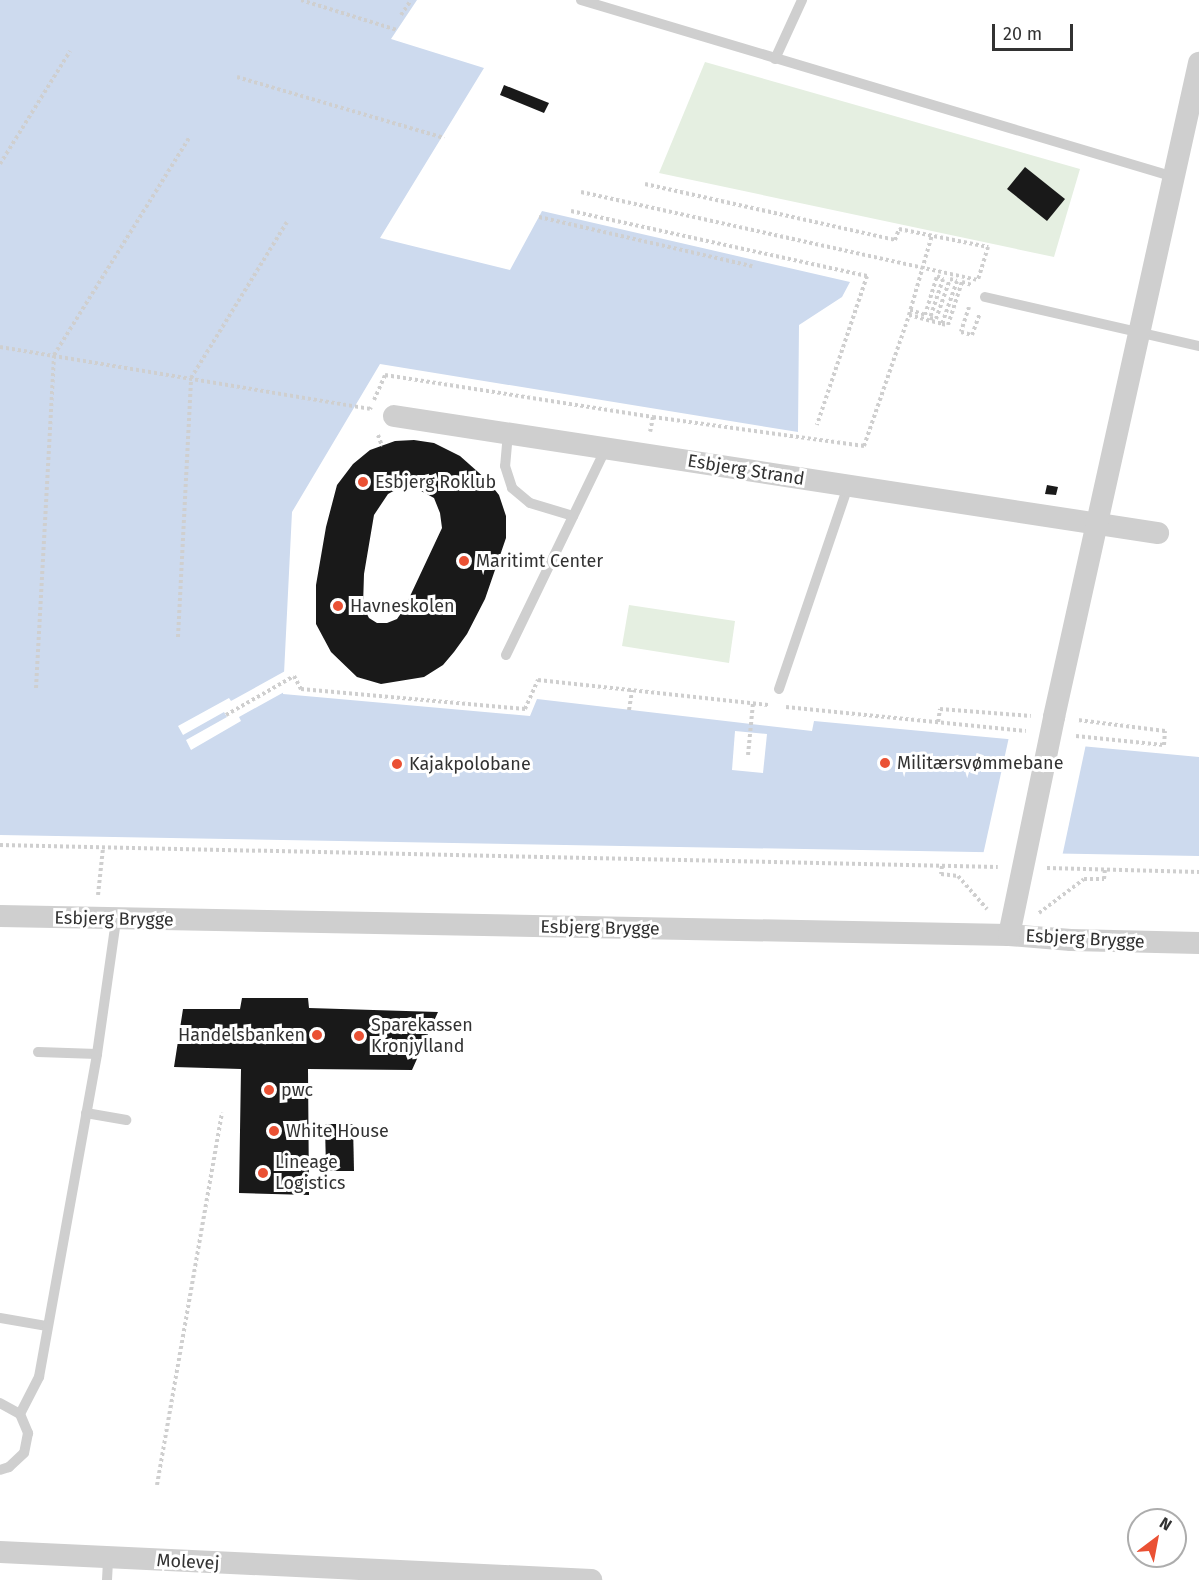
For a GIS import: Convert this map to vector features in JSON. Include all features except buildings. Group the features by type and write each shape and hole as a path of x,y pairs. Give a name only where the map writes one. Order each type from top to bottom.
{"street":[{"path":"1009,935 1027,875 1054,717 1198,70"},
{"name":"Esbjerg Strand","path":"394,416 1158,533"},
{"name":"Esbjerg Brygge","path":"0,916 105,920 1009,935 1071,940 1199,943"},
{"name":"Molevej","path":"0,1552 107,1569 591,1580"}],"lane":[{"path":"581,0 1174,177"},
{"path":"775,59 802,0"},
{"path":"986,297 1199,346"},
{"path":"508,433 506,466 512,488 530,503 573,516"},
{"path":"506,655 606,448"},
{"path":"778,689 848,486"},
{"path":"20,1414 39,1377 46,1326 97,1054 105,920"},
{"path":"39,1052 97,1054"},
{"path":"86,1113 126,1120"},
{"path":"0,1318 46,1326"},
{"path":"0,1403 20,1414 28,1433 24,1453 18,1461 0,1470"}],"path":[{"path":"301,0 397,30"},
{"path":"401,15 411,0"},
{"path":"0,164 70,51"},
{"path":"237,76 444,138"},
{"path":"36,688 54,355 189,138"},
{"path":"645,184 895,240 899,229 988,247 976,286 962,282 948,325 910,313"},
{"path":"581,192 939,269 978,280"},
{"path":"571,211 867,276 817,424"},
{"path":"539,217 752,266"},
{"path":"178,637 191,378 287,222"},
{"path":"0,347 370,409 385,375 653,417 864,446 910,313 932,235"},
{"path":"910,313 925,315 939,269"},
{"path":"942,324 958,274"},
{"path":"930,319 943,279 937,276"},
{"path":"930,319 936,319 950,279 957,281"},
{"path":"972,298 962,332 972,335 986,297"},
{"path":"645,455 653,417"},
{"path":"226,715 294,676 301,689 525,709 538,680 1033,732"},
{"path":"629,710 632,690"},
{"path":"748,755 753,703"},
{"path":"1069,735 1164,745"},
{"path":"0,845 1000,867"},
{"path":"103,848 105,920"},
{"path":"942,866 941,874 958,876 1009,935 1084,879 1104,879 1105,870"},
{"path":"1027,875 1105,870 1199,873"},
{"path":"157,1485 222,1113"}],"green space":[{"path":"705,62 1080,169 1054,257 659,173"},
{"path":"629,605 735,621 729,663 622,646"}],"water":[{"path":"0,0 417,0 391,39 484,68 380,238 510,270 542,211 850,282 842,297 799,325 798,432 380,364 292,512 283,694 530,716 537,699 812,731 814,721 1199,757 1199,856 0,835"}],"pier":[{"path":"287,670 286,691 239,717 241,721 191,750 186,740 227,717 224,712 183,735 178,726 229,698 231,701"},
{"path":"735,731 767,734 763,773 732,770"},
{"path":"1009,737 1086,744 1062,857 983,855"}],"place":[{"name":"Esbjerg Roklub","path":"363,482"},
{"name":"Maritimt Center","path":"464,561"},
{"name":"Havneskolen","path":"338,606"},
{"name":"Militærsvømmebane","path":"885,763"},
{"name":"Kajakpolobane","path":"397,764"},
{"name":"Handelsbanken","path":"317,1035"},
{"name":"Sparekassen Kronjylland","path":"359,1036"},
{"name":"pwc","path":"269,1090"},
{"name":"White House","path":"274,1131"},
{"name":"Lineage Logistics","path":"263,1173"}]}
